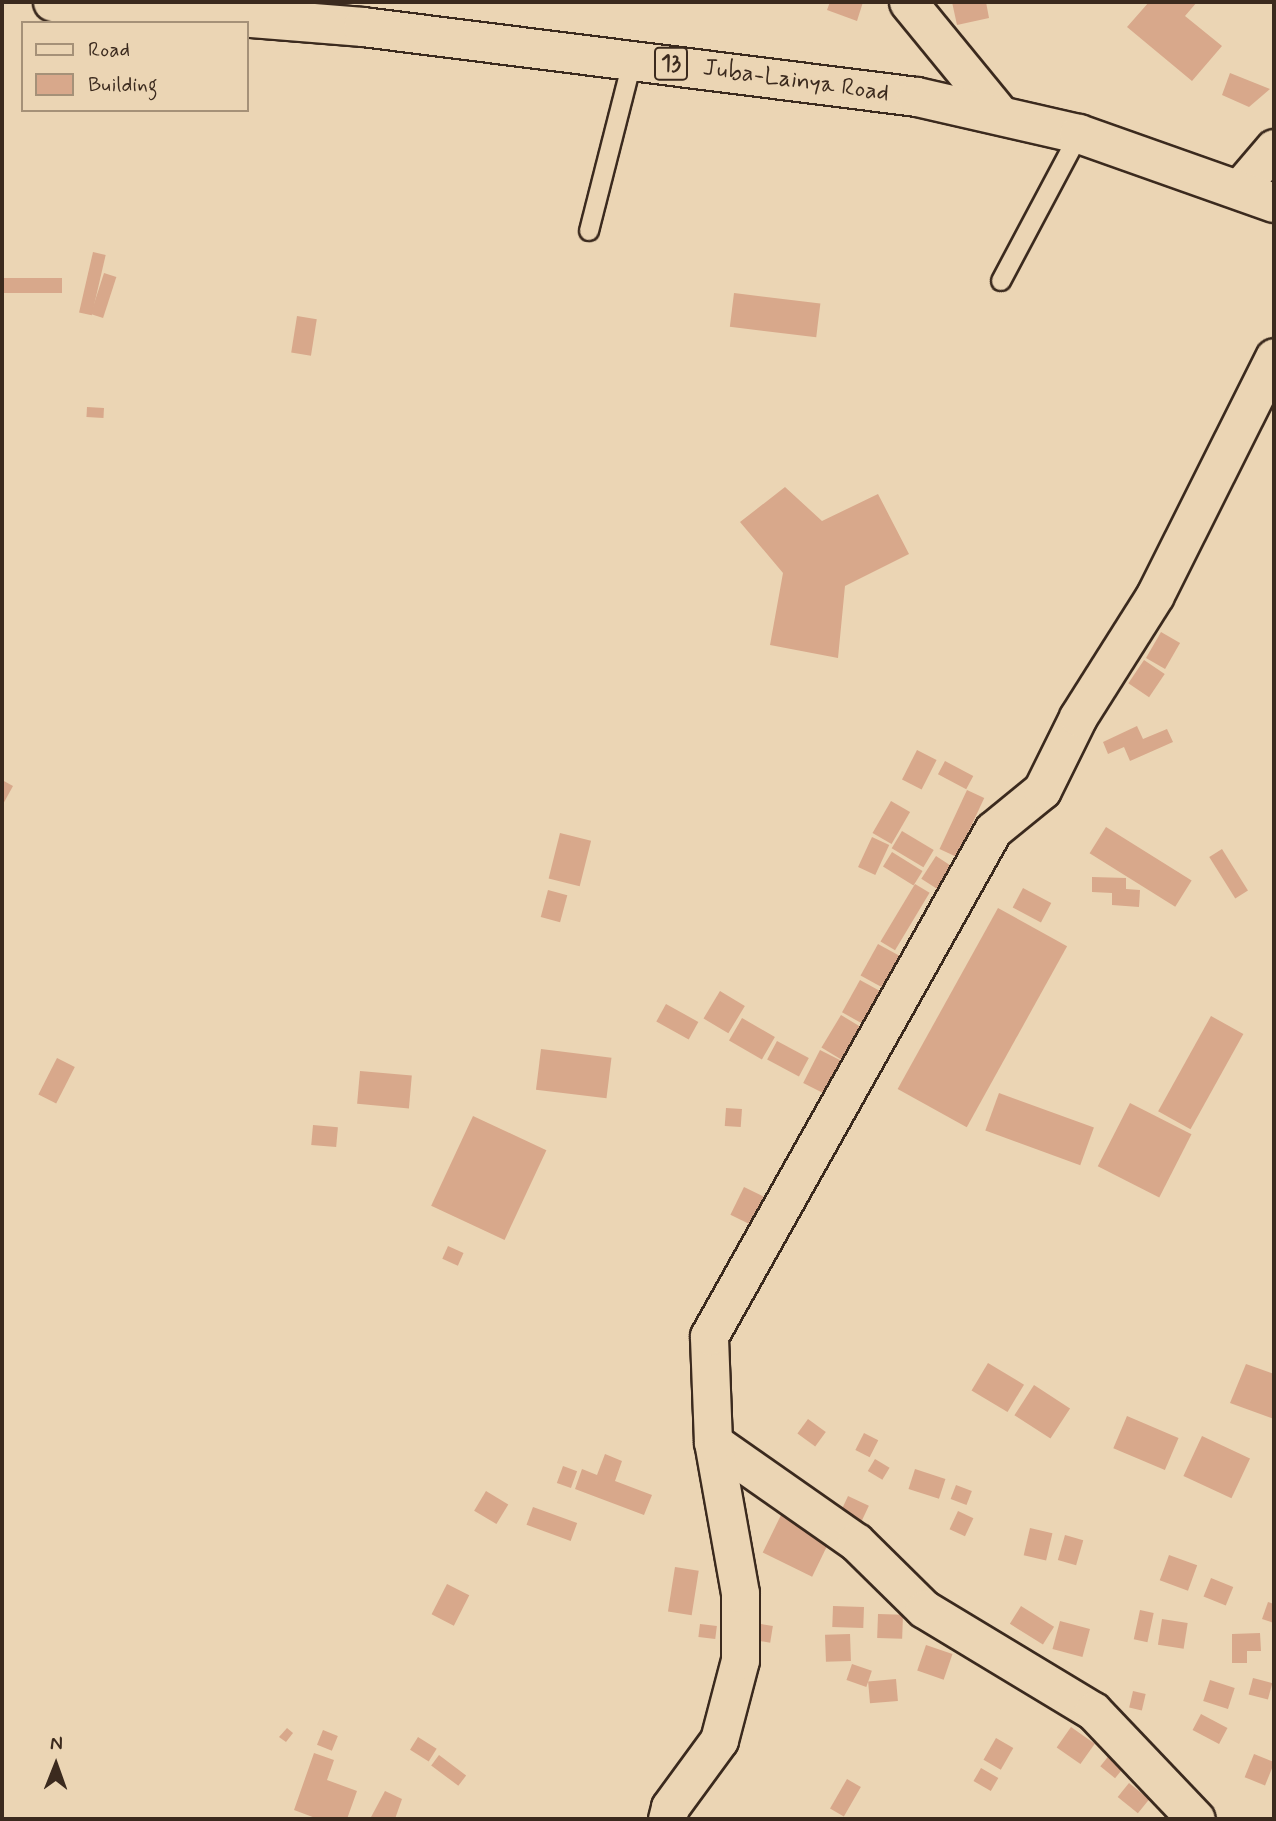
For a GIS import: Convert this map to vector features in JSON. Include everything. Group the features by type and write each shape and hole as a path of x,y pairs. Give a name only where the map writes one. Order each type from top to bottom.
{"main road":[{"name":"Juba-Lainya Road","path":"53,2 363,27 634,58 917,97 999,113 1079,134 1274,203"}],"street":[{"path":"908,2 999,113"},
{"path":"1239,189 1274,148"},
{"path":"667,1819 670,1807 719,1740 740,1660 740,1593 713,1442 709,1336 993,830 1042,790 1078,718 1155,594 1274,357"},
{"path":"713,1442 856,1542 924,1609 1093,1711 1196,1819"}],"lane":[{"path":"589,230 634,58"},
{"path":"1001,281 1079,134"}],"building":[{"path":"830,2 863,2 857,21 827,10"},
{"path":"952,2 986,2 989,18 957,25"},
{"path":"1149,2 1197,2 1185,16 1222,46 1192,81 1127,27"},
{"path":"1230,73 1270,89 1249,107 1222,95"},
{"path":"93,252 106,255 92,315 79,312"},
{"path":"104,273 116,277 103,318 91,314"},
{"path":"2,278 62,278 62,293 2,293"},
{"path":"734,293 820,304 816,337 730,327"},
{"path":"297,316 317,319 311,356 291,353"},
{"path":"87,407 104,408 103,418 86,417"},
{"path":"785,487 822,521 878,494 909,554 845,586 838,658 770,645 783,573 740,522"},
{"path":"1161,632 1180,643 1165,669 1146,658"},
{"path":"1144,660 1165,674 1149,697 1128,683"},
{"path":"1137,726 1143,739 1167,729 1173,742 1130,761 1124,747 1108,754 1103,742"},
{"path":"917,750 937,760 922,789 902,779"},
{"path":"945,761 973,776 966,789 938,774"},
{"path":"2,780 13,786 2,806"},
{"path":"967,790 984,798 957,857 940,849"},
{"path":"891,801 910,812 892,844 872,833"},
{"path":"1106,827 1192,881 1175,907 1090,853"},
{"path":"902,831 934,850 923,867 892,848"},
{"path":"560,833 591,841 580,886 549,879"},
{"path":"872,837 889,845 875,875 858,867"},
{"path":"1222,849 1248,891 1235,899 1209,857"},
{"path":"892,852 923,871 914,885 883,866"},
{"path":"936,856 953,867 938,890 921,879"},
{"path":"1092,877 1126,878 1126,889 1140,890 1139,907 1112,905 1112,893 1092,892"},
{"path":"915,884 930,893 895,950 880,941"},
{"path":"1023,888 1051,903 1041,922 1013,907"},
{"path":"548,890 567,895 560,922 541,917"},
{"path":"998,908 1067,946 967,1127 898,1089"},
{"path":"878,944 900,956 882,988 861,975"},
{"path":"860,980 882,992 864,1024 842,1012"},
{"path":"720,991 745,1006 728,1033 704,1018"},
{"path":"666,1004 698,1022 689,1039 656,1021"},
{"path":"841,1015 863,1028 844,1061 821,1048"},
{"path":"1211,1016 1243,1034 1191,1129 1158,1111"},
{"path":"742,1018 775,1037 762,1060 729,1041"},
{"path":"777,1041 809,1058 799,1076 767,1060"},
{"path":"541,1049 611,1058 606,1098 536,1090"},
{"path":"820,1050 842,1061 825,1094 803,1083"},
{"path":"57,1058 75,1067 56,1104 38,1095"},
{"path":"360,1071 412,1076 409,1108 357,1104"},
{"path":"999,1093 1094,1128 1080,1165 985,1131"},
{"path":"1130,1103 1191,1134 1159,1198 1098,1166"},
{"path":"726,1108 742,1109 741,1127 725,1126"},
{"path":"473,1116 546,1150 505,1240 431,1206"},
{"path":"313,1125 338,1127 336,1147 311,1145"},
{"path":"744,1187 766,1198 753,1226 730,1215"},
{"path":"448,1246 464,1253 458,1266 442,1259"},
{"path":"988,1363 1024,1385 1008,1412 972,1390"},
{"path":"1246,1364 1274,1374 1274,1419 1230,1403"},
{"path":"1034,1385 1070,1408 1050,1439 1014,1415"},
{"path":"1127,1416 1179,1438 1165,1470 1113,1448"},
{"path":"808,1419 826,1432 815,1446 797,1434"},
{"path":"864,1433 878,1440 870,1457 855,1450"},
{"path":"1202,1436 1250,1458 1231,1498 1183,1476"},
{"path":"605,1454 622,1461 615,1481 652,1495 644,1515 575,1489 582,1469 597,1475"},
{"path":"875,1459 890,1468 882,1480 868,1471"},
{"path":"563,1466 577,1471 571,1488 557,1483"},
{"path":"915,1469 945,1479 939,1499 909,1489"},
{"path":"956,1485 972,1491 966,1505 951,1499"},
{"path":"486,1491 508,1504 496,1524 474,1511"},
{"path":"848,1496 869,1506 860,1524 840,1514"},
{"path":"533,1507 577,1523 571,1541 527,1525"},
{"path":"958,1511 973,1518 965,1536 950,1529"},
{"path":"782,1513 831,1537 812,1577 763,1553"},
{"path":"1030,1528 1052,1533 1046,1560 1024,1555"},
{"path":"1065,1535 1083,1540 1076,1565 1058,1560"},
{"path":"1169,1555 1197,1565 1188,1591 1160,1580"},
{"path":"675,1567 699,1571 692,1615 668,1611"},
{"path":"1211,1578 1233,1587 1226,1606 1204,1597"},
{"path":"447,1584 469,1595 454,1626 432,1614"},
{"path":"1268,1602 1274,1604 1274,1623 1262,1619"},
{"path":"833,1606 864,1607 863,1628 832,1627"},
{"path":"1021,1606 1054,1627 1043,1644 1010,1624"},
{"path":"1140,1610 1154,1613 1147,1642 1134,1639"},
{"path":"878,1614 903,1615 902,1639 877,1638"},
{"path":"1162,1619 1188,1623 1184,1649 1158,1645"},
{"path":"1060,1621 1090,1629 1082,1657 1052,1649"},
{"path":"700,1624 717,1626 715,1639 698,1637"},
{"path":"761,1624 773,1626 770,1643 758,1641"},
{"path":"1260,1633 1261,1651 1247,1651 1247,1663 1232,1663 1232,1634"},
{"path":"850,1634 851,1661 826,1662 825,1635"},
{"path":"926,1645 952,1654 944,1680 917,1671"},
{"path":"852,1664 872,1671 866,1687 846,1680"},
{"path":"1253,1678 1272,1683 1268,1700 1249,1694"},
{"path":"896,1679 898,1701 870,1703 868,1681"},
{"path":"1210,1680 1235,1688 1228,1709 1203,1701"},
{"path":"1133,1691 1146,1694 1142,1710 1129,1708"},
{"path":"1201,1714 1227,1728 1219,1744 1193,1730"},
{"path":"1071,1727 1095,1744 1080,1764 1057,1747"},
{"path":"287,1728 293,1733 286,1742 279,1737"},
{"path":"323,1730 338,1736 332,1751 317,1745"},
{"path":"418,1737 437,1749 429,1761 410,1750"},
{"path":"996,1738 1013,1748 1001,1770 984,1760"},
{"path":"314,1753 334,1760 327,1780 357,1791 347,1819 318,1819 294,1810"},
{"path":"1111,1753 1126,1765 1115,1778 1100,1766"},
{"path":"1254,1754 1274,1762 1265,1785 1245,1777"},
{"path":"439,1755 466,1775 458,1786 431,1765"},
{"path":"981,1768 998,1778 991,1791 974,1781"},
{"path":"847,1779 861,1787 844,1816 830,1808"},
{"path":"1129,1783 1149,1799 1138,1813 1118,1797"},
{"path":"385,1791 402,1799 395,1819 370,1819"}]}
